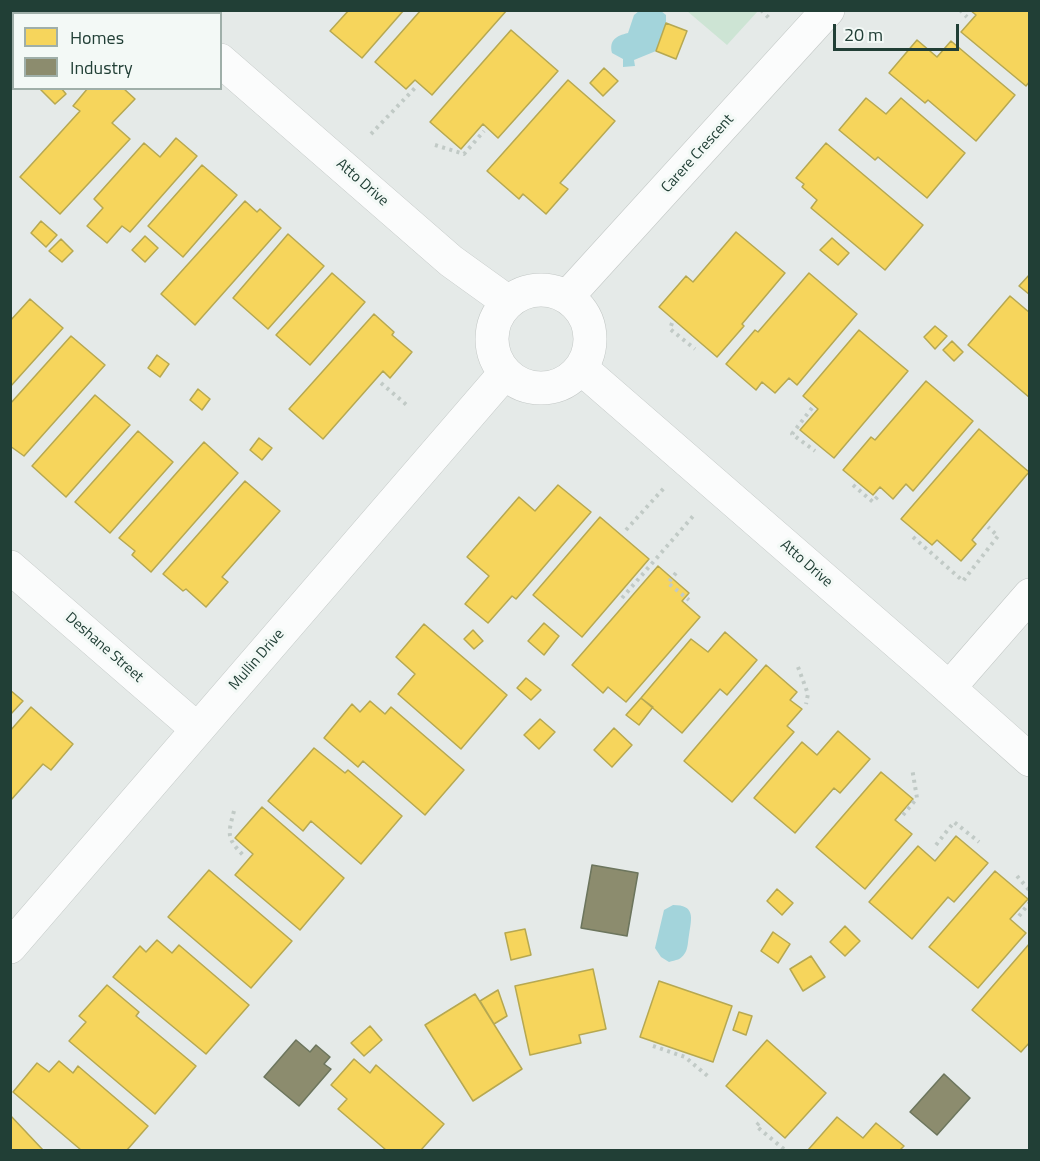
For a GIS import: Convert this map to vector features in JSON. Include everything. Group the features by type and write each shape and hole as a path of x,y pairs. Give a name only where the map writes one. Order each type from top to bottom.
{"street":[{"name":"Carere Crescent","path":"567,297 828,10"},
{"name":"Atto Drive","path":"222,62 451,261 508,302"},
{"path":"537,290 553,291 567,297 580,308 590,330 589,354 581,368 571,379 558,385 544,388 530,387 517,382 505,373 496,360 493,329 498,315 508,302 521,294 537,290"},
{"name":"Atto Drive","path":"581,368 1029,760"},
{"name":"Mullin Drive","path":"10,947 505,373"},
{"name":"Deshane Street","path":"10,567 197,729"},
{"path":"949,688 1029,595"}],"path":[{"path":"960,10 967,16"},
{"path":"371,134 415,88"},
{"path":"435,145 464,154 484,131"},
{"path":"672,323 670,329 695,349"},
{"path":"381,383 409,407"},
{"path":"813,408 792,434 814,451"},
{"path":"627,530 688,461"},
{"path":"853,485 873,502 880,494"},
{"path":"622,598 718,488"},
{"path":"914,537 963,581 998,536 988,527"},
{"path":"676,573 668,583 689,600"},
{"path":"798,667 808,694 806,704"},
{"path":"903,815 917,798 912,768"},
{"path":"234,811 228,832 231,843 244,856"},
{"path":"936,845 954,822 979,842"},
{"path":"1017,876 1029,891"},
{"path":"1019,916 1029,902"},
{"path":"653,1046 685,1057 710,1078"},
{"path":"759,1123 756,1126 785,1150"}],"green space":[{"path":"687,11 758,11 727,45"}],"water":[{"path":"639,11 661,11 666,15 666,23 656,51 634,60 635,66 623,67 623,59 612,53 612,45 617,37 628,33 634,15"},
{"path":"673,905 689,910 691,923 686,951 680,958 669,962 661,957 655,948 664,910"}],"building: Homes":[{"path":"349,10 404,10 362,58 330,31"},
{"path":"421,10 507,10 432,95 415,80 406,89 375,62"},
{"path":"970,10 1030,10 1030,81 1026,86 961,32 976,15"},
{"path":"666,23 687,31 676,59 656,51"},
{"path":"511,30 558,71 498,138 483,124 461,149 430,122"},
{"path":"917,40 937,57 951,41 1015,95 976,141 928,100 925,103 889,73"},
{"path":"604,68 618,81 603,96 590,83"},
{"path":"568,80 615,121 560,183 568,189 546,214 523,194 519,199 487,171"},
{"path":"41,90 63,90 66,94 55,104"},
{"path":"86,90 125,90 135,99 112,123 130,139 60,214 20,177 80,111 73,106"},
{"path":"866,98 886,114 901,98 965,153 927,198 878,157 875,160 839,130"},
{"path":"176,138 197,156 130,232 122,226 107,243 87,226 103,208 94,199 144,143 160,157"},
{"path":"826,143 923,225 885,270 811,208 817,200 802,187 804,184 796,178"},
{"path":"202,165 237,195 183,257 148,226"},
{"path":"245,201 257,212 260,209 281,228 195,325 161,294"},
{"path":"41,221 57,235 46,247 31,233"},
{"path":"736,232 785,273 717,357 659,307 686,276 693,282"},
{"path":"288,234 324,266 268,329 233,298"},
{"path":"145,236 158,248 145,262 132,250"},
{"path":"832,238 849,253 838,265 820,250"},
{"path":"61,239 73,251 62,262 49,251"},
{"path":"332,273 365,302 310,365 276,335"},
{"path":"809,273 857,314 797,385 789,378 775,393 762,382 756,390 726,364 755,330 758,332"},
{"path":"1030,274 1030,295 1019,286"},
{"path":"1010,296 1030,313 1030,398 968,345"},
{"path":"30,299 63,328 10,387 10,321"},
{"path":"374,314 394,332 392,335 412,352 390,378 383,371 323,439 289,409"},
{"path":"935,326 947,336 935,349 924,337"},
{"path":"859,330 908,371 834,458 800,430 818,409 803,396"},
{"path":"71,336 105,365 24,456 10,446 10,404"},
{"path":"952,341 963,352 954,361 943,350"},
{"path":"157,355 169,364 160,377 148,368"},
{"path":"926,381 973,421 913,491 906,484 893,499 880,487 873,495 843,470 871,437 875,440"},
{"path":"198,389 210,399 202,410 190,400"},
{"path":"95,395 130,425 66,497 32,466"},
{"path":"979,429 1029,472 972,540 976,544 961,561 937,540 932,545 901,519"},
{"path":"138,431 173,462 110,533 75,502"},
{"path":"259,438 272,448 262,460 250,450"},
{"path":"204,442 238,473 151,572 132,555 135,551 119,538"},
{"path":"245,481 280,511 222,577 228,582 206,607 186,589 183,591 163,574"},
{"path":"558,485 591,512 516,599 512,596 488,623 465,604 489,576 467,557 519,497 535,511"},
{"path":"600,517 649,559 582,637 533,595"},
{"path":"658,566 689,593 682,601 700,617 626,702 608,687 603,693 572,665"},
{"path":"544,623 559,636 544,655 528,641"},
{"path":"424,624 507,695 461,749 398,694 415,674 396,657"},
{"path":"473,630 483,641 474,649 464,639"},
{"path":"725,632 757,660 727,695 720,689 682,733 641,698 691,639 708,652"},
{"path":"766,665 797,692 790,700 802,709 787,726 794,732 732,802 684,761"},
{"path":"526,678 541,690 531,700 517,688"},
{"path":"10,690 23,701 10,715"},
{"path":"641,698 653,707 639,725 626,715"},
{"path":"370,701 385,714 391,707 464,770 425,815 363,761 358,767 324,738 352,704 360,712"},
{"path":"31,707 73,744 51,770 43,764 11,800 10,731"},
{"path":"540,719 555,732 539,749 524,735"},
{"path":"614,728 632,745 612,767 594,750"},
{"path":"838,731 870,759 840,793 834,788 795,833 754,798 802,742 817,755"},
{"path":"314,748 345,773 348,770 402,816 361,864 311,821 303,831 268,801"},
{"path":"881,772 913,799 895,820 912,834 865,889 816,847"},
{"path":"262,807 344,878 300,930 235,875 253,854 235,838"},
{"path":"956,836 988,863 954,902 948,897 912,939 869,902 918,846 935,861"},
{"path":"209,870 292,941 251,988 168,917"},
{"path":"995,871 1028,899 1010,919 1026,933 978,988 929,947"},
{"path":"777,889 793,903 782,915 767,901"},
{"path":"845,926 860,941 845,956 830,942"},
{"path":"525,929 531,955 511,960 505,933"},
{"path":"773,932 790,944 778,963 761,951"},
{"path":"157,940 172,953 179,945 249,1005 206,1054 113,977 140,946 146,952"},
{"path":"1030,943 1030,1042 1021,1052 972,1010"},
{"path":"811,956 825,977 803,991 790,969"},
{"path":"593,969 606,1029 579,1035 581,1043 530,1055 515,986"},
{"path":"659,981 732,1006 713,1062 640,1037"},
{"path":"107,985 139,1012 136,1016 196,1066 155,1114 69,1041 86,1022 79,1016"},
{"path":"498,990 507,1016 494,1024 480,1001"},
{"path":"475,994 522,1069 473,1101 425,1025"},
{"path":"739,1012 752,1016 746,1035 733,1030"},
{"path":"370,1026 382,1040 364,1056 351,1043"},
{"path":"767,1040 826,1093 785,1138 726,1086"},
{"path":"354,1059 370,1073 376,1065 444,1124 421,1150 386,1150 338,1109 347,1099 331,1085"},
{"path":"59,1061 73,1073 78,1066 148,1126 127,1150 81,1150 13,1092 37,1063 49,1072"},
{"path":"10,1115 43,1150 10,1150"},
{"path":"837,1117 863,1138 876,1123 904,1146 900,1150 808,1150"}],"building: Industry":[{"path":"592,865 638,873 627,936 581,928"},
{"path":"296,1040 310,1052 316,1045 330,1057 324,1064 331,1069 299,1106 264,1077"},
{"path":"944,1074 970,1098 937,1135 910,1112"}]}
